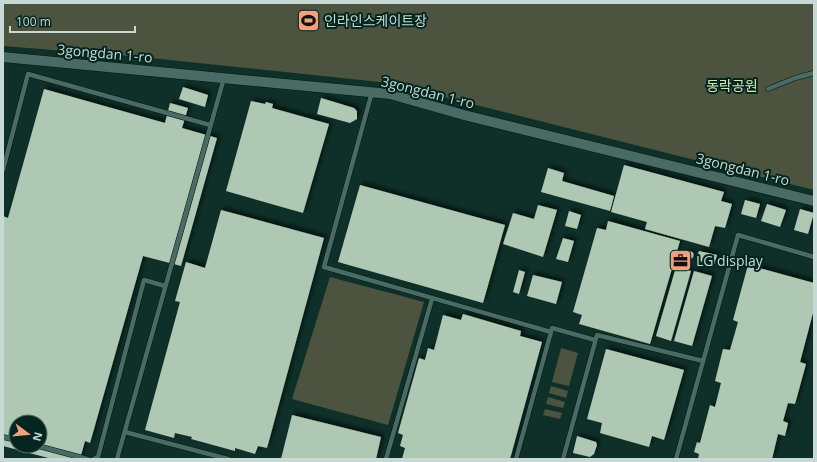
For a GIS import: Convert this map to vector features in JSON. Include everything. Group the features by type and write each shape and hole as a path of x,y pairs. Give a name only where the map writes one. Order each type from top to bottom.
{"street":[{"name":"3gongdan 1-ro","path":"3,57 390,94 464,115 742,182 814,201"}],"lane":[{"path":"768,89 795,78 814,73"},
{"path":"3,170 28,74 210,125"},
{"path":"117,459 224,78"},
{"path":"372,92 324,267 551,332"},
{"path":"676,459 738,235 814,257"},
{"path":"94,459 98,457 144,280 165,286"},
{"path":"386,459 432,298"},
{"path":"516,459 552,328 595,340"},
{"path":"564,459 597,335 703,361"},
{"path":"125,432 228,459"},
{"path":"48,449 87,459"}],"green space":[{"name":"동락공원","path":"3,3 814,3 814,190 389,83 141,57 3,46"},
{"path":"330,277 424,302 388,425 292,399"},
{"path":"561,348 578,353 569,386 552,382"},
{"path":"551,386 568,391 566,398 549,393"},
{"path":"548,397 565,402 563,408 546,404"},
{"path":"545,409 562,413 560,419 543,415"}],"building":[{"path":"183,87 208,95 205,107 179,99"},
{"path":"44,89 165,123 170,103 188,108 182,128 217,138 181,266 143,256 90,443 85,441 80,459 52,459 33,454 48,454 48,414 8,414 8,447 3,446 3,216 8,218"},
{"path":"321,98 354,108 357,111 357,119 350,123 317,114"},
{"path":"251,101 273,104 272,108 329,124 303,213 226,191"},
{"path":"624,165 724,192 721,201 732,204 725,228 715,226 709,247 645,229 647,222 611,212"},
{"path":"548,168 564,173 562,181 614,196 610,211 541,192"},
{"path":"360,185 505,225 483,303 338,262"},
{"path":"745,200 760,204 756,218 741,214"},
{"path":"767,204 786,210 780,227 761,221"},
{"path":"538,205 557,210 543,257 503,244 513,213 534,219"},
{"path":"800,209 814,213 808,234 794,230"},
{"path":"221,210 324,238 267,448 258,446 255,454 235,448 235,451 175,433 174,438 145,430 180,302 175,301 186,262 205,268"},
{"path":"569,211 581,215 577,229 565,226"},
{"path":"608,221 680,241 650,344 579,324 582,315 573,312 597,228 606,230"},
{"path":"563,238 574,241 568,262 556,259"},
{"path":"690,251 694,255 690,259 686,255"},
{"path":"699,251 717,255 714,265 696,260"},
{"path":"748,265 814,283 814,309 800,362 806,364 795,404 788,403 783,421 788,423 785,436 778,434 772,459 698,459 699,454 694,452 697,442 700,443 710,405 715,407 721,383 715,381 723,349 730,350 738,322 733,320"},
{"path":"676,267 691,271 671,341 656,336"},
{"path":"519,270 525,272 519,294 513,292"},
{"path":"694,271 712,276 692,346 674,341"},
{"path":"533,275 562,282 556,304 527,296"},
{"path":"463,314 521,331 520,336 542,342 510,459 402,459 405,448 400,446 403,435 398,433 419,358 425,360 428,348 434,350 443,315 461,320"},
{"path":"606,349 684,370 664,440 652,436 649,447 600,433 602,423 587,419"},
{"path":"292,415 381,437 376,459 281,459"},
{"path":"577,436 596,442 597,445 594,454 590,457 573,453"}],"place":[{"name":"인라인스케이트장","path":"309,20"},
{"name":"LG display","path":"680,260"}]}
